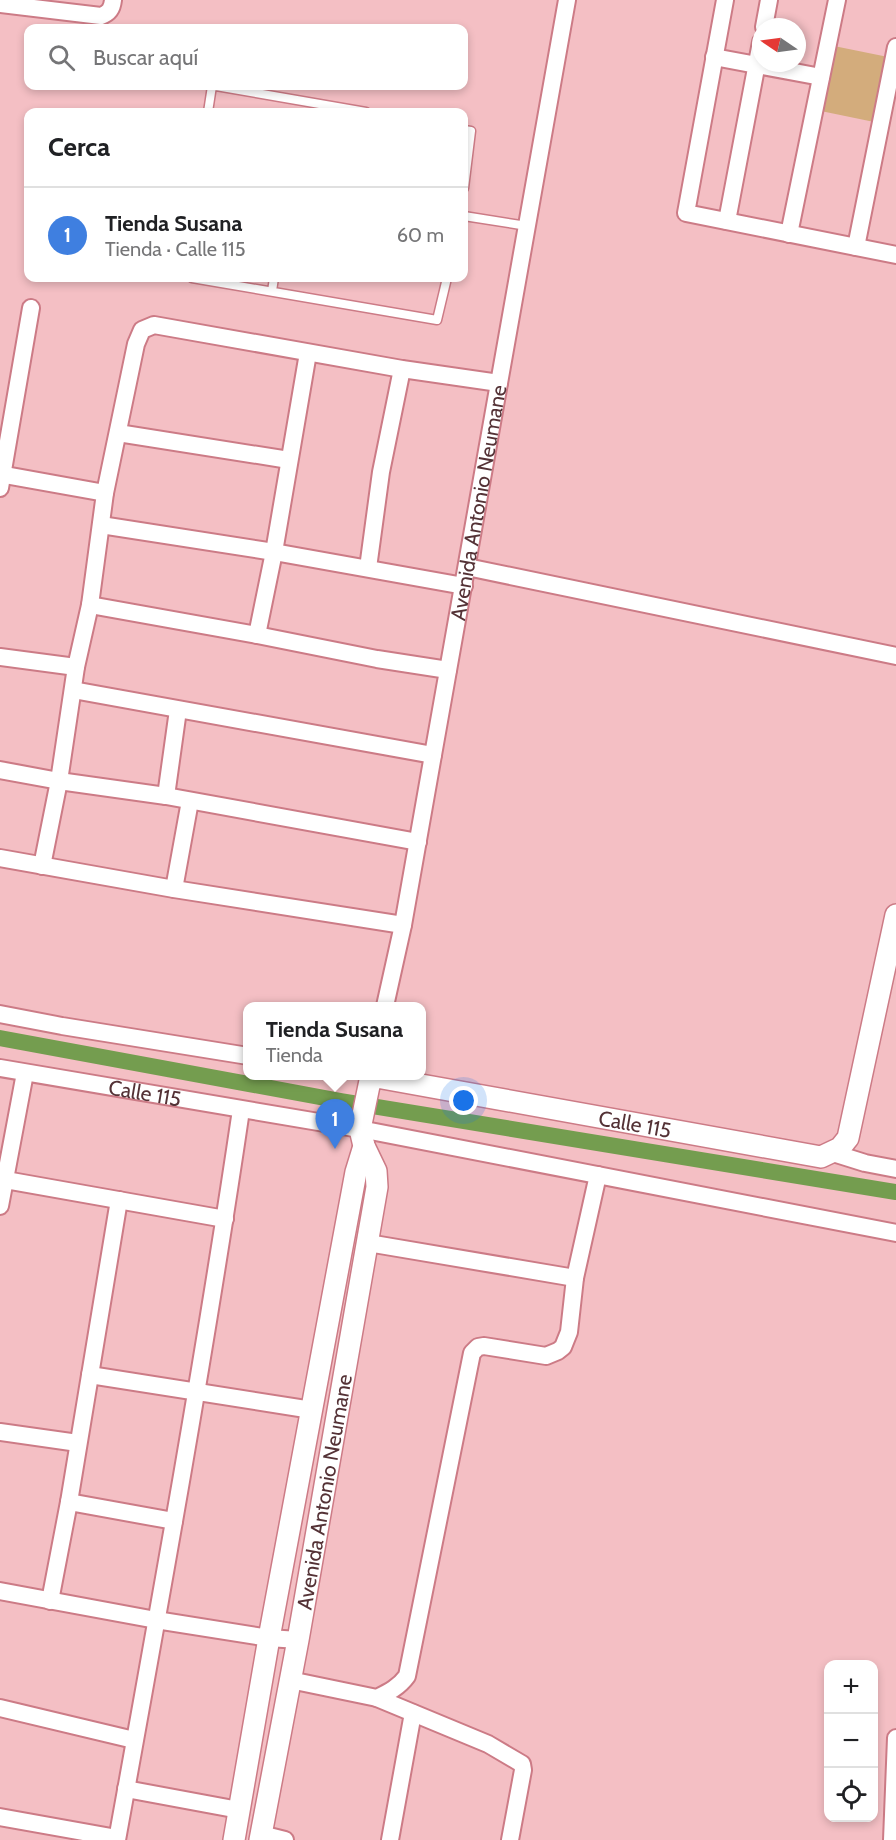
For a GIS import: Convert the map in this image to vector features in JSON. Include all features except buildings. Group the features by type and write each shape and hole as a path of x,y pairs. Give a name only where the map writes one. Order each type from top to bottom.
{"street":[{"path":"0,4 101,16 108,14 113,0"},
{"name":"Avenida Antonio Neumane","path":"386,1002 403,925 567,0"},
{"path":"725,0 686,213 896,255"},
{"path":"766,18 769,0"},
{"path":"789,234 837,0"},
{"path":"856,247 892,91 896,47"},
{"path":"714,57 752,64"},
{"path":"727,221 756,72"},
{"path":"794,72 820,77"},
{"path":"31,308 1,479 105,493"},
{"path":"42,866 59,781 76,667 90,605 105,493 136,344 142,330 154,325 402,369 499,383"},
{"path":"257,635 274,552 308,353"},
{"path":"368,568 381,472 402,369"},
{"path":"118,433 289,460"},
{"path":"101,525 274,552 464,586"},
{"path":"467,567 896,656"},
{"path":"90,605 376,659 448,670"},
{"path":"0,657 76,667"},
{"path":"73,690 433,755"},
{"path":"166,796 178,710"},
{"path":"0,770 166,796 417,842"},
{"path":"174,889 190,801"},
{"path":"0,858 174,889 403,925"},
{"path":"830,1152 840,1148 848,1138 896,915"},
{"path":"0,1014 243,1055"},
{"name":"Calle 115","path":"0,1068 598,1175 896,1233"},
{"path":"0,1206 2,1179 25,1073"},
{"name":"Avenida Antonio Neumane","path":"234,1840 269,1638 356,1172 370,1080"},
{"name":"Calle 115","path":"381,1080 812,1156 821,1157 830,1152 865,1163 896,1169"},
{"path":"0,1817 117,1839 196,1392 241,1110"},
{"name":"Avenida Antonio Neumane","path":"260,1837 298,1640 377,1187 376,1171 361,1133"},
{"path":"377,1698 391,1692 407,1676 472,1353 478,1347 484,1346 546,1356 558,1351 567,1340 575,1278 598,1175"},
{"path":"2,1179 225,1219"},
{"path":"50,1601 69,1502 119,1200"},
{"path":"368,1243 575,1278"},
{"path":"90,1375 312,1410"},
{"path":"0,1432 78,1443"},
{"path":"69,1502 174,1521"},
{"path":"0,1592 156,1620 269,1638 298,1640"},
{"path":"290,1680 377,1698 488,1744 522,1764 523,1770 510,1840"},
{"path":"0,1708 134,1740"},
{"path":"390,1840 413,1713"},
{"path":"892,1840 896,1738"},
{"path":"126,1789 239,1810"},
{"path":"260,1837 285,1840"}],"lane":[{"path":"209,108 213,90"},
{"path":"238,90 343,108"},
{"path":"302,108 303,101"},
{"path":"468,131 471,131 468,155"},
{"path":"468,217 527,226"},
{"path":"217,282 437,320 446,282"},
{"path":"272,291 273,282"}],"shaded area":[{"path":"829,45 893,58 879,123 816,110"}],"waterway":[{"path":"0,1038 341,1101 896,1192"}],"place":[{"name":"Tienda Susana","path":"335,1149"}]}
